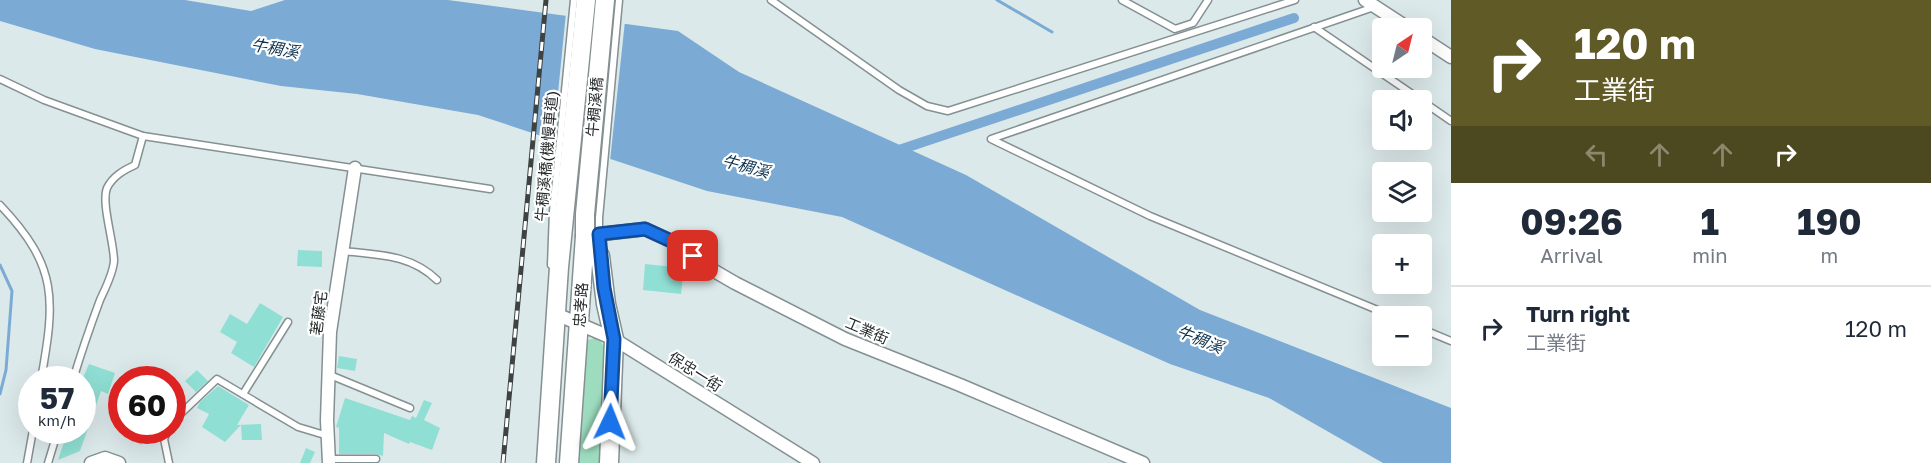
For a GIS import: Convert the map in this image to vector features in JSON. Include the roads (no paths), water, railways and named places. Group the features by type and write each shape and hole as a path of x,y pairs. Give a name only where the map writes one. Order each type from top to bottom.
{"main road":[{"name":"牛稠溪橋","path":"559,212 586,0"},
{"name":"牛稠溪橋","path":"592,235 605,0"},
{"name":"忠孝路","path":"546,463 556,314 559,212"},
{"name":"忠孝路","path":"592,235 600,256 614,339 609,463"},
{"name":"忠孝路","path":"569,463 579,323 592,235"}],"street":[{"path":"1370,3 1393,18"},
{"path":"1432,45 1451,57"},
{"name":"荖藤宅","path":"329,461 327,420 330,332 355,168"},
{"name":"工業街","path":"592,235 645,229 682,246 704,265 735,283 845,339 1143,463"},
{"name":"保忠一街","path":"556,314 614,339 813,463"},
{"path":"91,463 105,458 119,463"}],"lane":[{"name":"牛稠溪橋(機慢車道)","path":"559,212 574,0"},
{"path":"592,216 619,0"},
{"path":"771,0 899,90 927,106 948,111 1295,0"},
{"path":"1122,0 1175,29 1193,22 1208,0"},
{"path":"1370,3 1314,27 991,139 1150,216 1372,308"},
{"path":"1314,27 1406,90"},
{"path":"0,79 44,100 143,136 490,189"},
{"path":"1432,108 1451,121"},
{"path":"77,366 114,265 113,244 105,201 107,189 123,170 135,165 143,136"},
{"path":"0,205 20,226 42,260 51,304 43,366"},
{"path":"343,251 399,257 426,270 437,280"},
{"path":"243,394 288,322"},
{"path":"1432,333 1451,341"},
{"path":"330,375 410,408"},
{"path":"186,409 217,379 298,427 328,436"},
{"path":"27,463 30,444"},
{"path":"48,463 54,444"},
{"path":"165,444 169,463"},
{"path":"329,461 376,459"}],"water":[{"name":"牛稠溪","path":"0,0 185,0 251,11 285,0 448,0 678,31 739,72 966,175 1200,310 1451,408 1451,463 1383,463 1269,398 1170,364 842,217 707,191 478,115 357,94 281,86 95,49 0,21"}],"waterway":[{"path":"997,0 1052,32"},
{"path":"893,152 1294,18"},
{"path":"0,265 12,291 6,370 0,394"}],"railway":[{"path":"503,463 546,0"}]}
